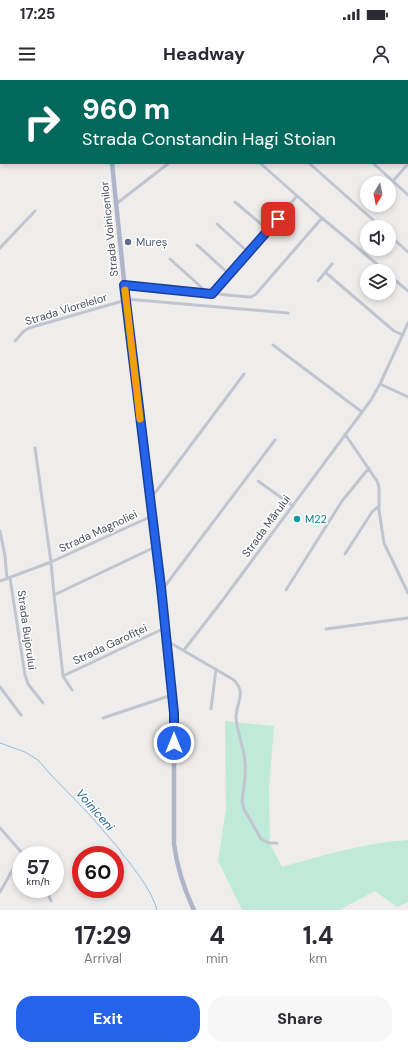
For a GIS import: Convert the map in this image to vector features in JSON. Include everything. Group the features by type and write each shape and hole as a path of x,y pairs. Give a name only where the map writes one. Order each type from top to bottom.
{"main road":[{"name":"Strada Voinicenilor","path":"112,164 124,285 161,587 172,695 175,730 174,844 176,858 186,893 194,910"}],"street":[{"path":"116,204 168,164"},
{"path":"261,164 376,264"},
{"path":"310,164 373,220"},
{"path":"374,164 387,176"},
{"path":"396,178 408,164"},
{"path":"396,184 408,195"},
{"path":"212,294 297,196"},
{"path":"235,202 268,230"},
{"path":"0,248 35,211"},
{"path":"124,285 251,297 256,294 322,218"},
{"path":"218,224 248,252"},
{"path":"396,241 408,252"},
{"path":"198,245 229,274"},
{"path":"170,259 203,289 204,293"},
{"path":"318,281 332,264"},
{"path":"325,272 394,331 403,336"},
{"path":"396,281 408,292"},
{"path":"126,300 288,313"},
{"name":"Strada Viorelelor","path":"15,341 24,331 29,328 126,300"},
{"name":"Strada Mărului","path":"184,650 371,400 408,323"},
{"path":"273,345 362,412"},
{"path":"150,494 154,494 244,374"},
{"path":"380,384 408,397"},
{"path":"346,434 377,481 379,487 379,517 384,543 408,594"},
{"path":"161,587 165,586 275,440"},
{"path":"35,448 51,562 62,676 72,690"},
{"path":"286,590 342,501 369,468"},
{"path":"258,481 293,506"},
{"path":"345,554 372,512 379,506"},
{"name":"Strada Magnoliei","path":"0,581 51,562 152,516"},
{"name":"Strada Bujorului","path":"0,531 25,675 28,684 43,703"},
{"path":"54,595 155,547"},
{"path":"326,629 408,618"},
{"name":"Strada Garofiței","path":"62,676 165,628"},
{"path":"166,641 231,678 240,690 236,718 244,753 246,770 242,801 244,810 261,839 269,843 277,844"},
{"path":"211,709 216,669"},
{"path":"0,687 21,714"},
{"path":"104,718 172,695"},
{"path":"0,828 16,846"},
{"path":"0,892 12,872"}],"green space":[{"path":"225,721 274,726 269,788 270,844 282,867 360,847 408,840 408,902 397,907 375,891 339,910 242,910 218,861 226,809"}],"waterway":[{"name":"Voiniceni","path":"0,743 25,752 38,760 88,813 120,850 137,873 149,891 157,910"}],"slow traffic":[{"path":"125,290 140,419"}],"place":[{"name":"Mureș","path":"128,242"},
{"name":"M22","path":"297,519"}],"route":[{"path":"174,743 175,730 170,669 124,285 212,294 278,219"}]}
